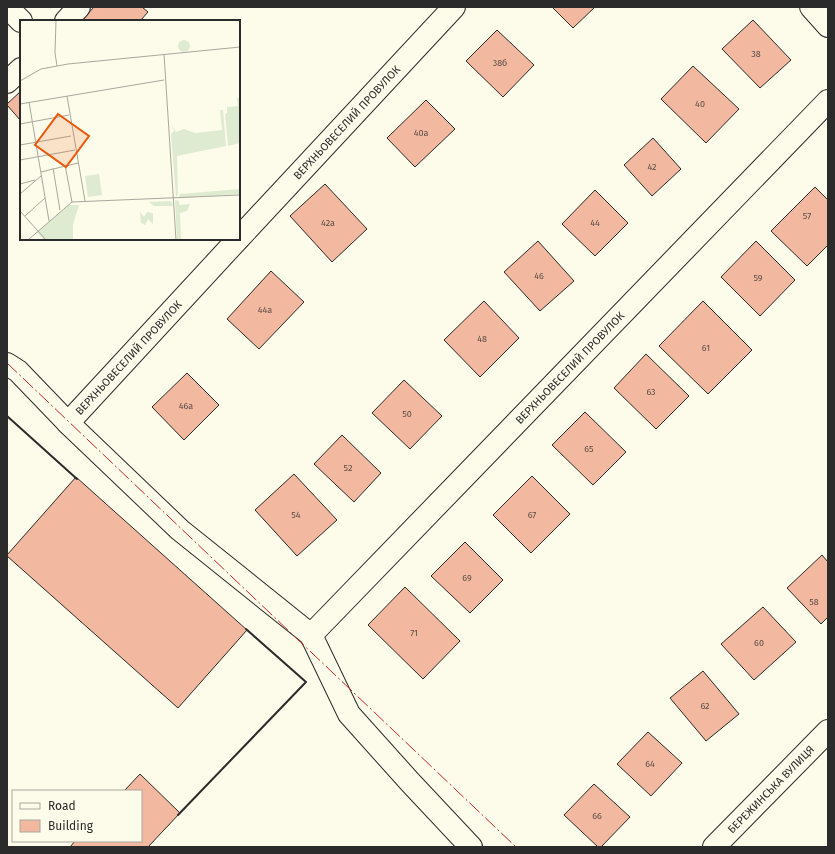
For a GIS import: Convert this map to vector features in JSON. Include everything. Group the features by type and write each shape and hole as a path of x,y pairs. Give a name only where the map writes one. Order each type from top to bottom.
{"street":[{"path":"7,7 20,20"},
{"path":"67,20 79,7"},
{"name":"ВЕРХНЬОВЕСЕЛИЙ ПРОВУЛОК","path":"240,236 454,7"},
{"path":"811,7 828,26"},
{"path":"7,82 20,70"},
{"name":"ВЕРХНЬОВЕСЕЛИЙ ПРОВУЛОК","path":"311,635 828,101"},
{"name":"ВЕРХНЬОВЕСЕЛИЙ ПРОВУЛОК","path":"68,423 236,240"},
{"path":"7,364 18,371 68,423 180,530 311,635 349,714 471,847"},
{"name":"БЕРЕЖИНСЬКА ВУЛИЦЯ","path":"714,847 828,731"}],"building":[{"path":"94,7 142,7 148,12 141,20 82,20"},
{"path":"552,7 595,7 573,28"},
{"path":"753,20 791,60 760,88 722,49"},
{"path":"497,30 534,65 503,97 466,61"},
{"path":"693,66 739,109 706,143 661,99"},
{"path":"20,92 20,120 7,105"},
{"path":"426,100 455,129 415,167 387,138"},
{"path":"653,138 681,169 652,196 624,165"},
{"path":"325,184 367,229 332,262 290,216"},
{"path":"815,187 828,200 828,245 807,266 771,231"},
{"path":"595,190 628,223 595,256 562,224"},
{"path":"538,241 574,281 540,311 504,272"},
{"path":"756,241 795,280 760,316 721,277"},
{"path":"271,271 304,302 259,349 227,319"},
{"path":"484,301 519,338 480,377 444,340"},
{"path":"703,301 752,350 708,394 659,346"},
{"path":"646,354 689,396 656,429 614,388"},
{"path":"187,373 219,405 184,440 152,407"},
{"path":"404,380 442,416 410,449 372,413"},
{"path":"585,412 626,452 593,485 552,445"},
{"path":"342,435 381,473 354,502 314,464"},
{"path":"294,474 337,520 297,556 255,510"},
{"path":"532,476 570,514 531,553 493,515"},
{"path":"76,477 247,630 178,708 7,556"},
{"path":"465,542 503,580 470,613 431,576"},
{"path":"822,555 828,562 828,617 821,624 787,588"},
{"path":"405,587 460,641 423,679 368,625"},
{"path":"763,607 796,642 754,680 721,644"},
{"path":"703,671 739,714 706,741 670,698"},
{"path":"648,732 682,763 651,796 617,764"},
{"path":"140,774 180,813 148,847 70,847 74,842 142,842 142,790 125,790"},
{"path":"594,784 630,817 601,847 598,847 564,815"}],"wall":[{"path":"7,416 77,479"},
{"path":"178,815 306,682 246,629"}],"power":[{"path":"7,363 516,847"}]}
